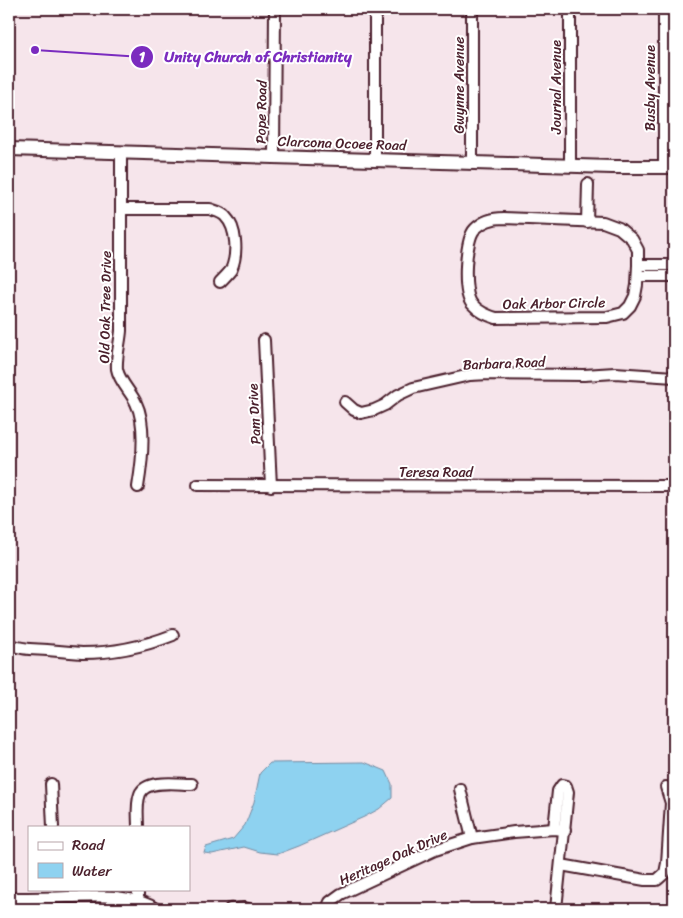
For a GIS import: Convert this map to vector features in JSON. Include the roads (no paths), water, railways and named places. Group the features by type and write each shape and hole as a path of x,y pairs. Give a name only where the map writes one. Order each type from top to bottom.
{"main road":[{"name":"Clarcona Ocoee Road","path":"9,149 570,166 669,167"}],"street":[{"name":"Pope Road","path":"274,156 276,9"},
{"path":"375,9 375,159"},
{"name":"Gwynne Avenue","path":"472,9 472,162"},
{"name":"Journal Avenue","path":"570,9 570,166"},
{"name":"Busby Avenue","path":"664,9 669,167"},
{"name":"Old Oak Tree Drive","path":"121,152 121,331 117,370 136,403 140,415 142,434 138,486"},
{"path":"587,222 588,184"},
{"path":"121,209 210,209 224,214 232,225 235,255 230,271 220,282"},
{"name":"Oak Arbor Circle","path":"492,219 603,222 618,228 632,239 638,250 638,270 635,296 630,306 623,313 607,317 496,318 484,314 471,303 466,288 468,246 471,235 483,222 492,219"},
{"path":"638,270 674,265"},
{"path":"638,270 674,276"},
{"name":"Pam Drive","path":"264,340 271,486"},
{"name":"Barbara Road","path":"346,402 354,410 361,413 374,410 413,388 470,375 584,375 615,373 674,378"},
{"name":"Teresa Road","path":"198,485 674,486"},
{"path":"9,644 25,649 83,653 142,646 174,634"},
{"path":"50,784 53,826"},
{"path":"138,826 138,803 140,794 145,787 156,784 192,784"},
{"path":"554,829 558,791 562,785 566,786 568,792 556,909"},
{"path":"561,865 646,880 657,880 664,874 667,864 671,803 666,787"},
{"path":"460,789 472,838"},
{"name":"Heritage Oak Drive","path":"327,909 330,902 341,894 435,850 472,838 514,832 565,830"},
{"path":"138,890 138,901"},
{"path":"9,898 56,893 138,901 156,909"},
{"path":"230,909 248,909"}],"water":[{"path":"364,762 386,771 392,784 392,798 379,809 278,854 260,852 244,847 212,854 204,853 206,847 233,839 245,825 254,802 260,773 270,763"}],"place":[{"name":"Unity Church of Christianity","path":"35,50"}]}
